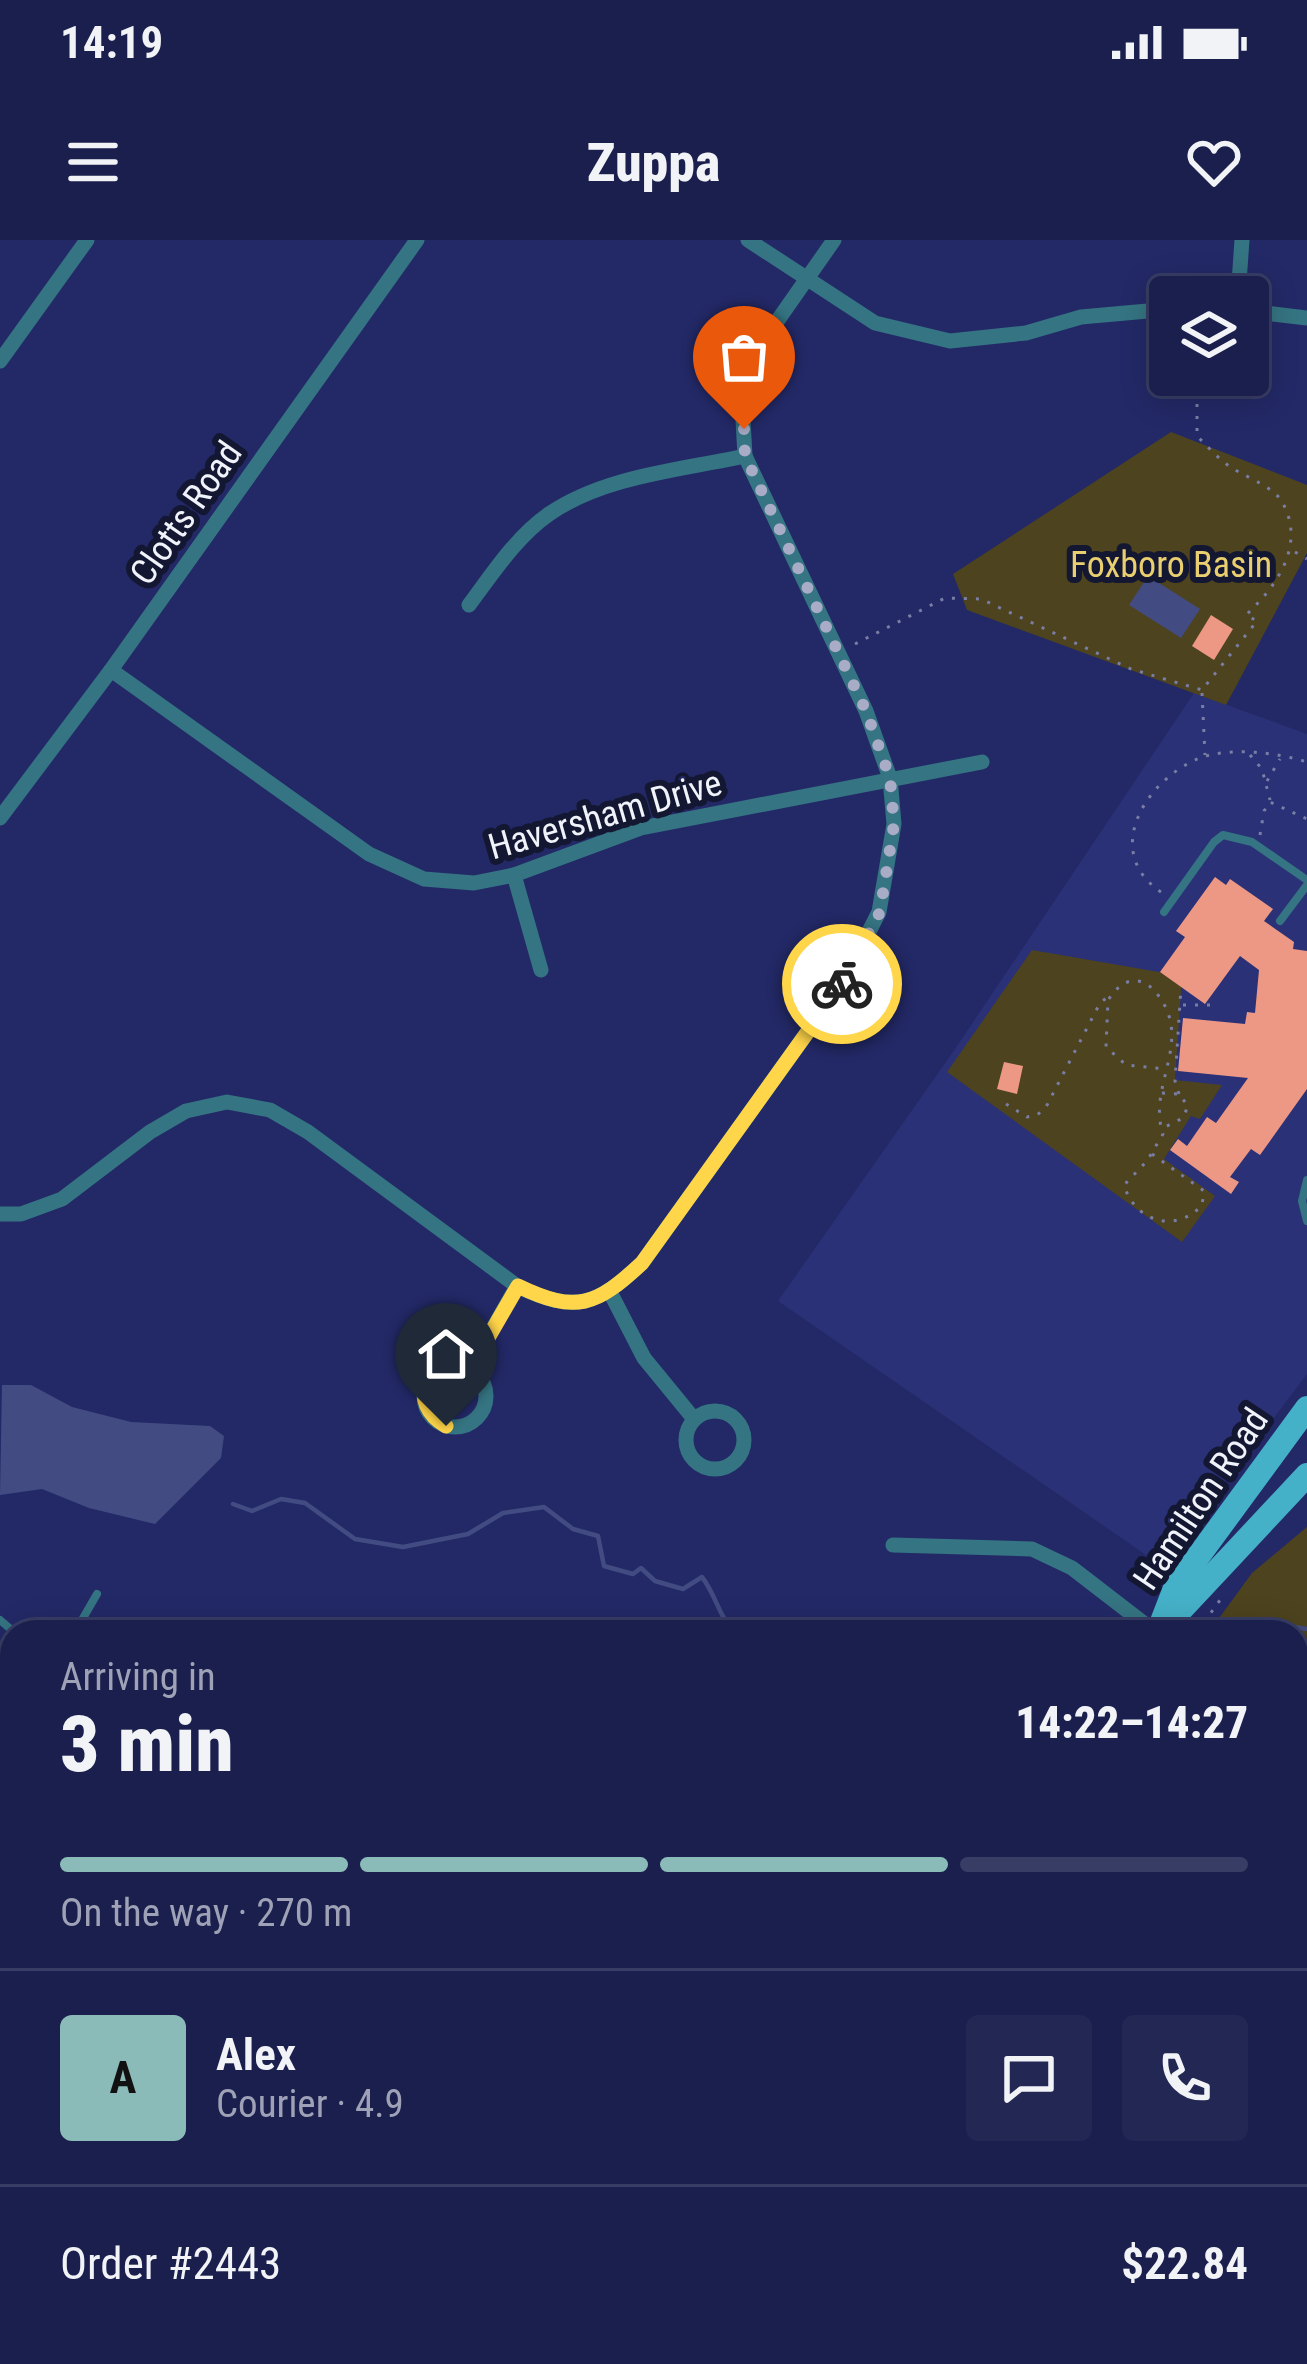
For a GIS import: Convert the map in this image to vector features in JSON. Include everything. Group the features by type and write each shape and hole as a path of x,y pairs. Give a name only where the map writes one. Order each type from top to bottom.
{"main road":[{"name":"Hamilton Road","path":"1162,1620 1174,1588 1307,1408"},
{"name":"Hamilton Road","path":"1169,1620 1307,1475"}],"street":[{"path":"0,362 87,240"},
{"name":"Clotts Road","path":"0,818 417,240"},
{"path":"748,240 875,323 950,341 1026,333 1081,317 1149,311"},
{"path":"0,1214 21,1214 62,1199 168,1121 186,1111 226,1102 270,1110 308,1132 518,1286 559,1303 594,1300 642,1263 842,984 880,912 894,824 890,778 866,711 745,456 742,402 757,350 834,240"},
{"path":"1239,276 1242,240"},
{"path":"1269,313 1307,318"},
{"path":"469,605 511,548 549,514 590,492 745,456"},
{"name":"Haversham Drive","path":"111,670 369,854 424,879 474,883 514,875 641,828 982,762"},
{"path":"514,875 541,970"},
{"path":"470,1369 518,1286"},
{"path":"610,1292 644,1358 694,1419"},
{"path":"456,1364 470,1369 481,1379 484,1408 461,1427 433,1419 425,1406 429,1377 456,1364"},
{"path":"893,1545 1032,1549 1072,1568 1142,1620"}],"lane":[{"path":"1164,912 1214,842 1223,835 1236,835 1307,883 1280,921"},
{"path":"1307,1180 1302,1201 1307,1221"},
{"path":"83,1620 97,1594"}],"path":[{"path":"1197,396 1197,436 1224,462 1279,497 1293,524 1293,551 1276,586 1246,615 1257,621 1202,689 1204,757"},
{"path":"1293,551 1307,559"},
{"path":"838,652 945,598 981,599 1131,669 1202,689"},
{"path":"1248,754 1262,770 1270,802 1258,847"},
{"path":"1173,900 1147,883 1130,841 1136,818 1170,775 1204,757 1248,754 1307,762"},
{"path":"1267,782 1281,757"},
{"path":"1270,802 1307,819"},
{"path":"1006,1104 1027,1117 1046,1107 1100,1004 1135,981 1156,992 1174,1022 1162,1093 1163,1135 1126,1180 1126,1193 1160,1222 1188,1219 1202,1205 1204,1191 1152,1154"},
{"path":"1162,1129 1187,1113 1188,1106 1175,1081 1181,987"},
{"path":"1111,995 1105,1023 1111,1055 1126,1065 1165,1070"},
{"path":"1181,1005 1218,1005"},
{"path":"1162,1093 1179,1094"}],"shaded area":[{"path":"1194,693 1307,734 1307,1374 1162,1566 778,1301 955,1049"}],"green space":[{"name":"Foxboro Basin","path":"1171,432 1307,485 1307,553 1226,705 967,610 953,574"},
{"path":"1032,950 1182,976 1175,1080 1222,1085 1200,1119 1191,1116 1164,1159 1215,1196 1182,1242 947,1072"},
{"path":"1307,1527 1307,1620 1218,1620 1252,1573"}],"water":[{"path":"1148,576 1200,609 1181,638 1129,605"},
{"path":"2,1385 31,1385 72,1407 131,1422 210,1426 224,1436 221,1458 155,1524 89,1508 42,1489 0,1495"}],"building":[{"path":"1211,615 1233,629 1214,660 1192,646"},
{"path":"1215,877 1226,885 1230,879 1273,909 1264,921 1294,942 1293,949 1307,951 1307,1089 1260,1155 1251,1149 1230,1177 1239,1182 1231,1194 1170,1150 1178,1139 1187,1146 1207,1117 1216,1123 1248,1078 1178,1071 1183,1018 1245,1024 1247,1012 1255,1013 1259,970 1240,956 1205,1004 1160,972 1185,937 1176,931"},
{"path":"1004,1062 1023,1066 1017,1094 997,1089"}],"waterway":[{"path":"233,1504 252,1511 281,1499 305,1503 355,1539 403,1547 468,1534 503,1513 544,1507 573,1529 598,1536 604,1566 633,1574 641,1568 655,1581 683,1589 702,1577 725,1620"}],"way so far":[{"path":"744,429 745,456 866,711 890,778 894,824 880,912 842,984"}],"route":[{"path":"446,1426 433,1419 425,1406 429,1377 456,1364 470,1369 518,1286 543,1298 574,1304 610,1292 642,1263 842,984"}]}
